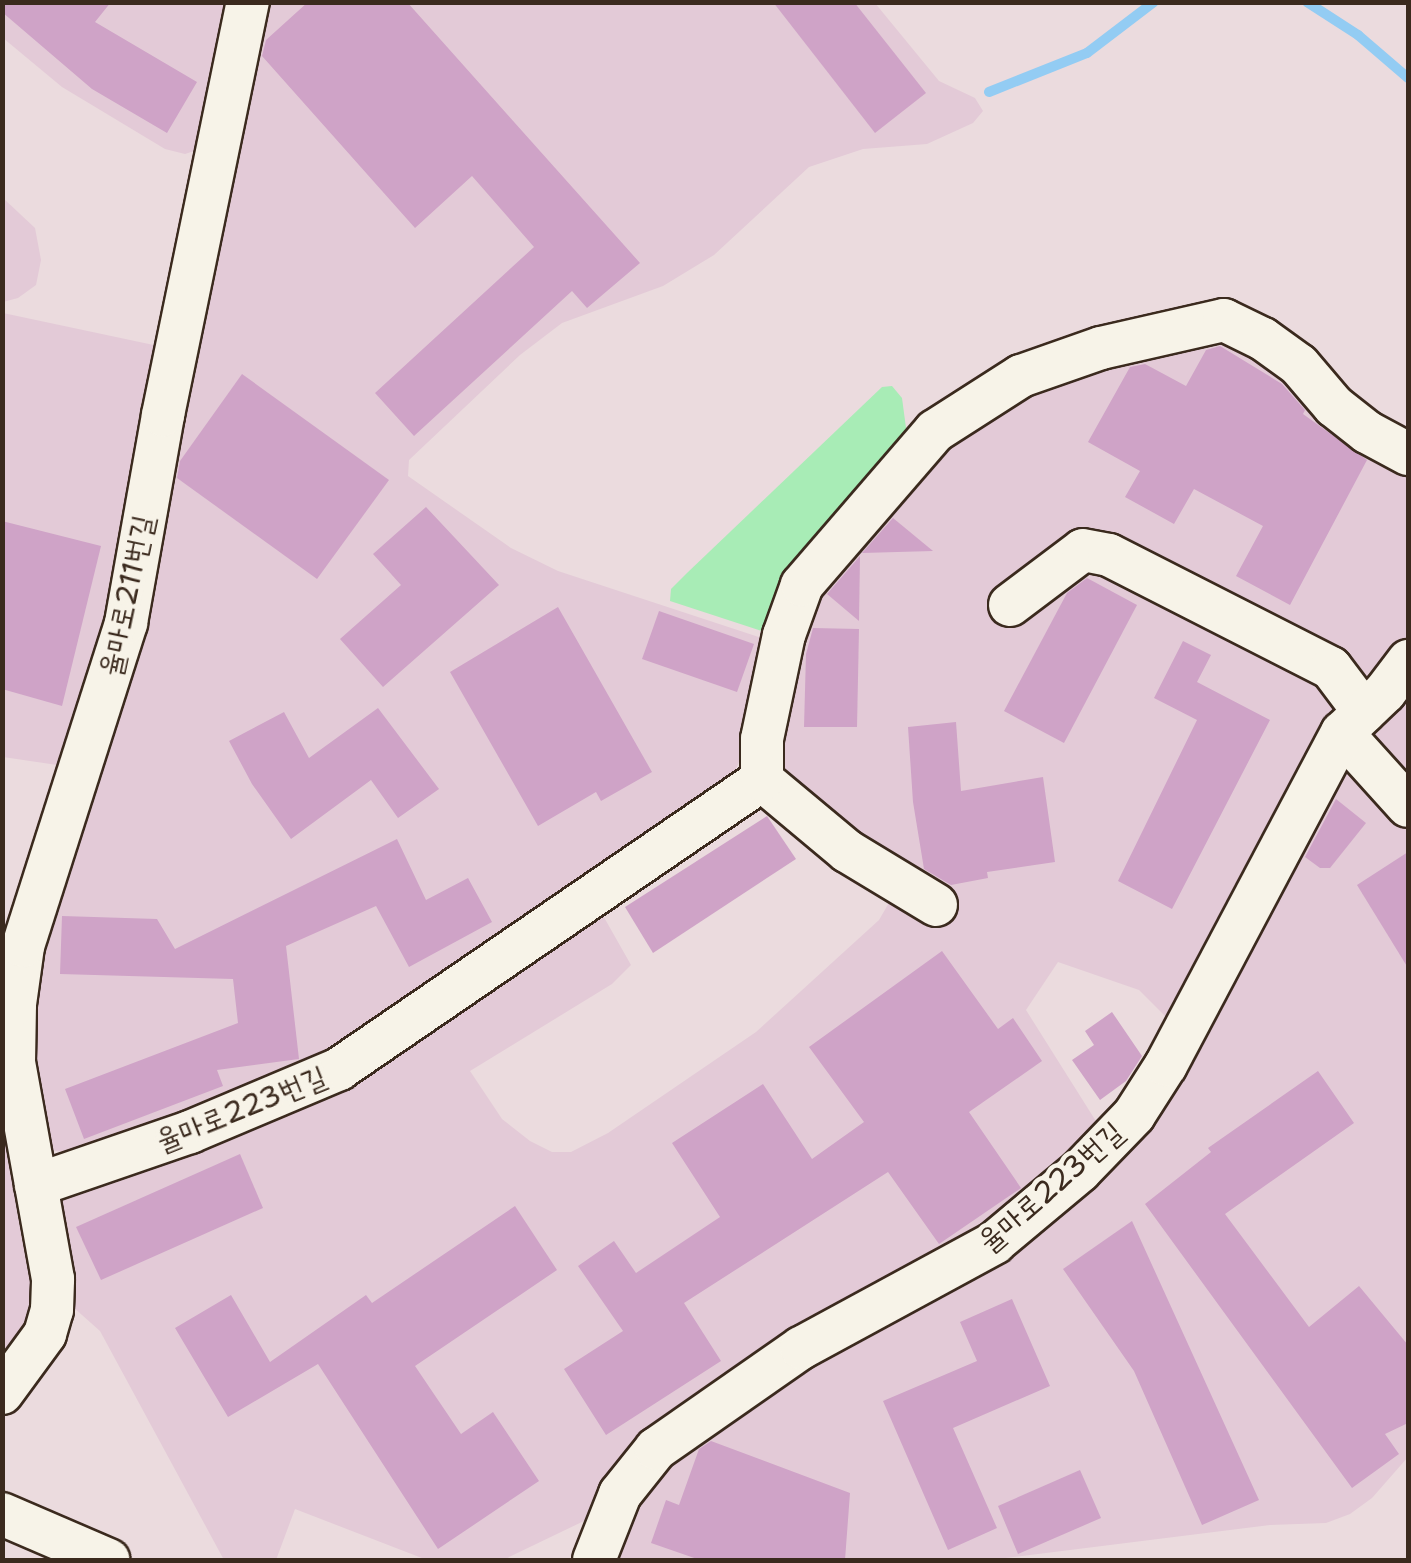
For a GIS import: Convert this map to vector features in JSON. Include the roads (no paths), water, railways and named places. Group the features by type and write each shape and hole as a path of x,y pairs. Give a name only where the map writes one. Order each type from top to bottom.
{"street":[{"name":"율마로211번길","path":"2,1393 45,1334 52,1310 52,1279 14,1062 15,1004 23,946 126,623 171,376 248,2"},
{"path":"936,904 846,851 762,780 762,740 784,635 802,585 935,430 996,390 1047,365 1208,322 1240,324 1263,339 1299,366 1334,406 1367,432 1408,454"},
{"path":"1010,605 1082,550 1109,554 1331,668 1353,722 1408,806"},
{"name":"율마로223번길","path":"594,1560 620,1494 656,1449 801,1348 994,1244 1080,1171 1134,1114 1166,1064 1353,722 1408,661"},
{"name":"율마로223번길","path":"36,1184 190,1132 338,1069 762,780"},
{"path":"2,1514 109,1560"}],"waterway":[{"path":"989,92 1087,53 1154,2"},
{"path":"1307,2 1358,35 1408,78"}]}
